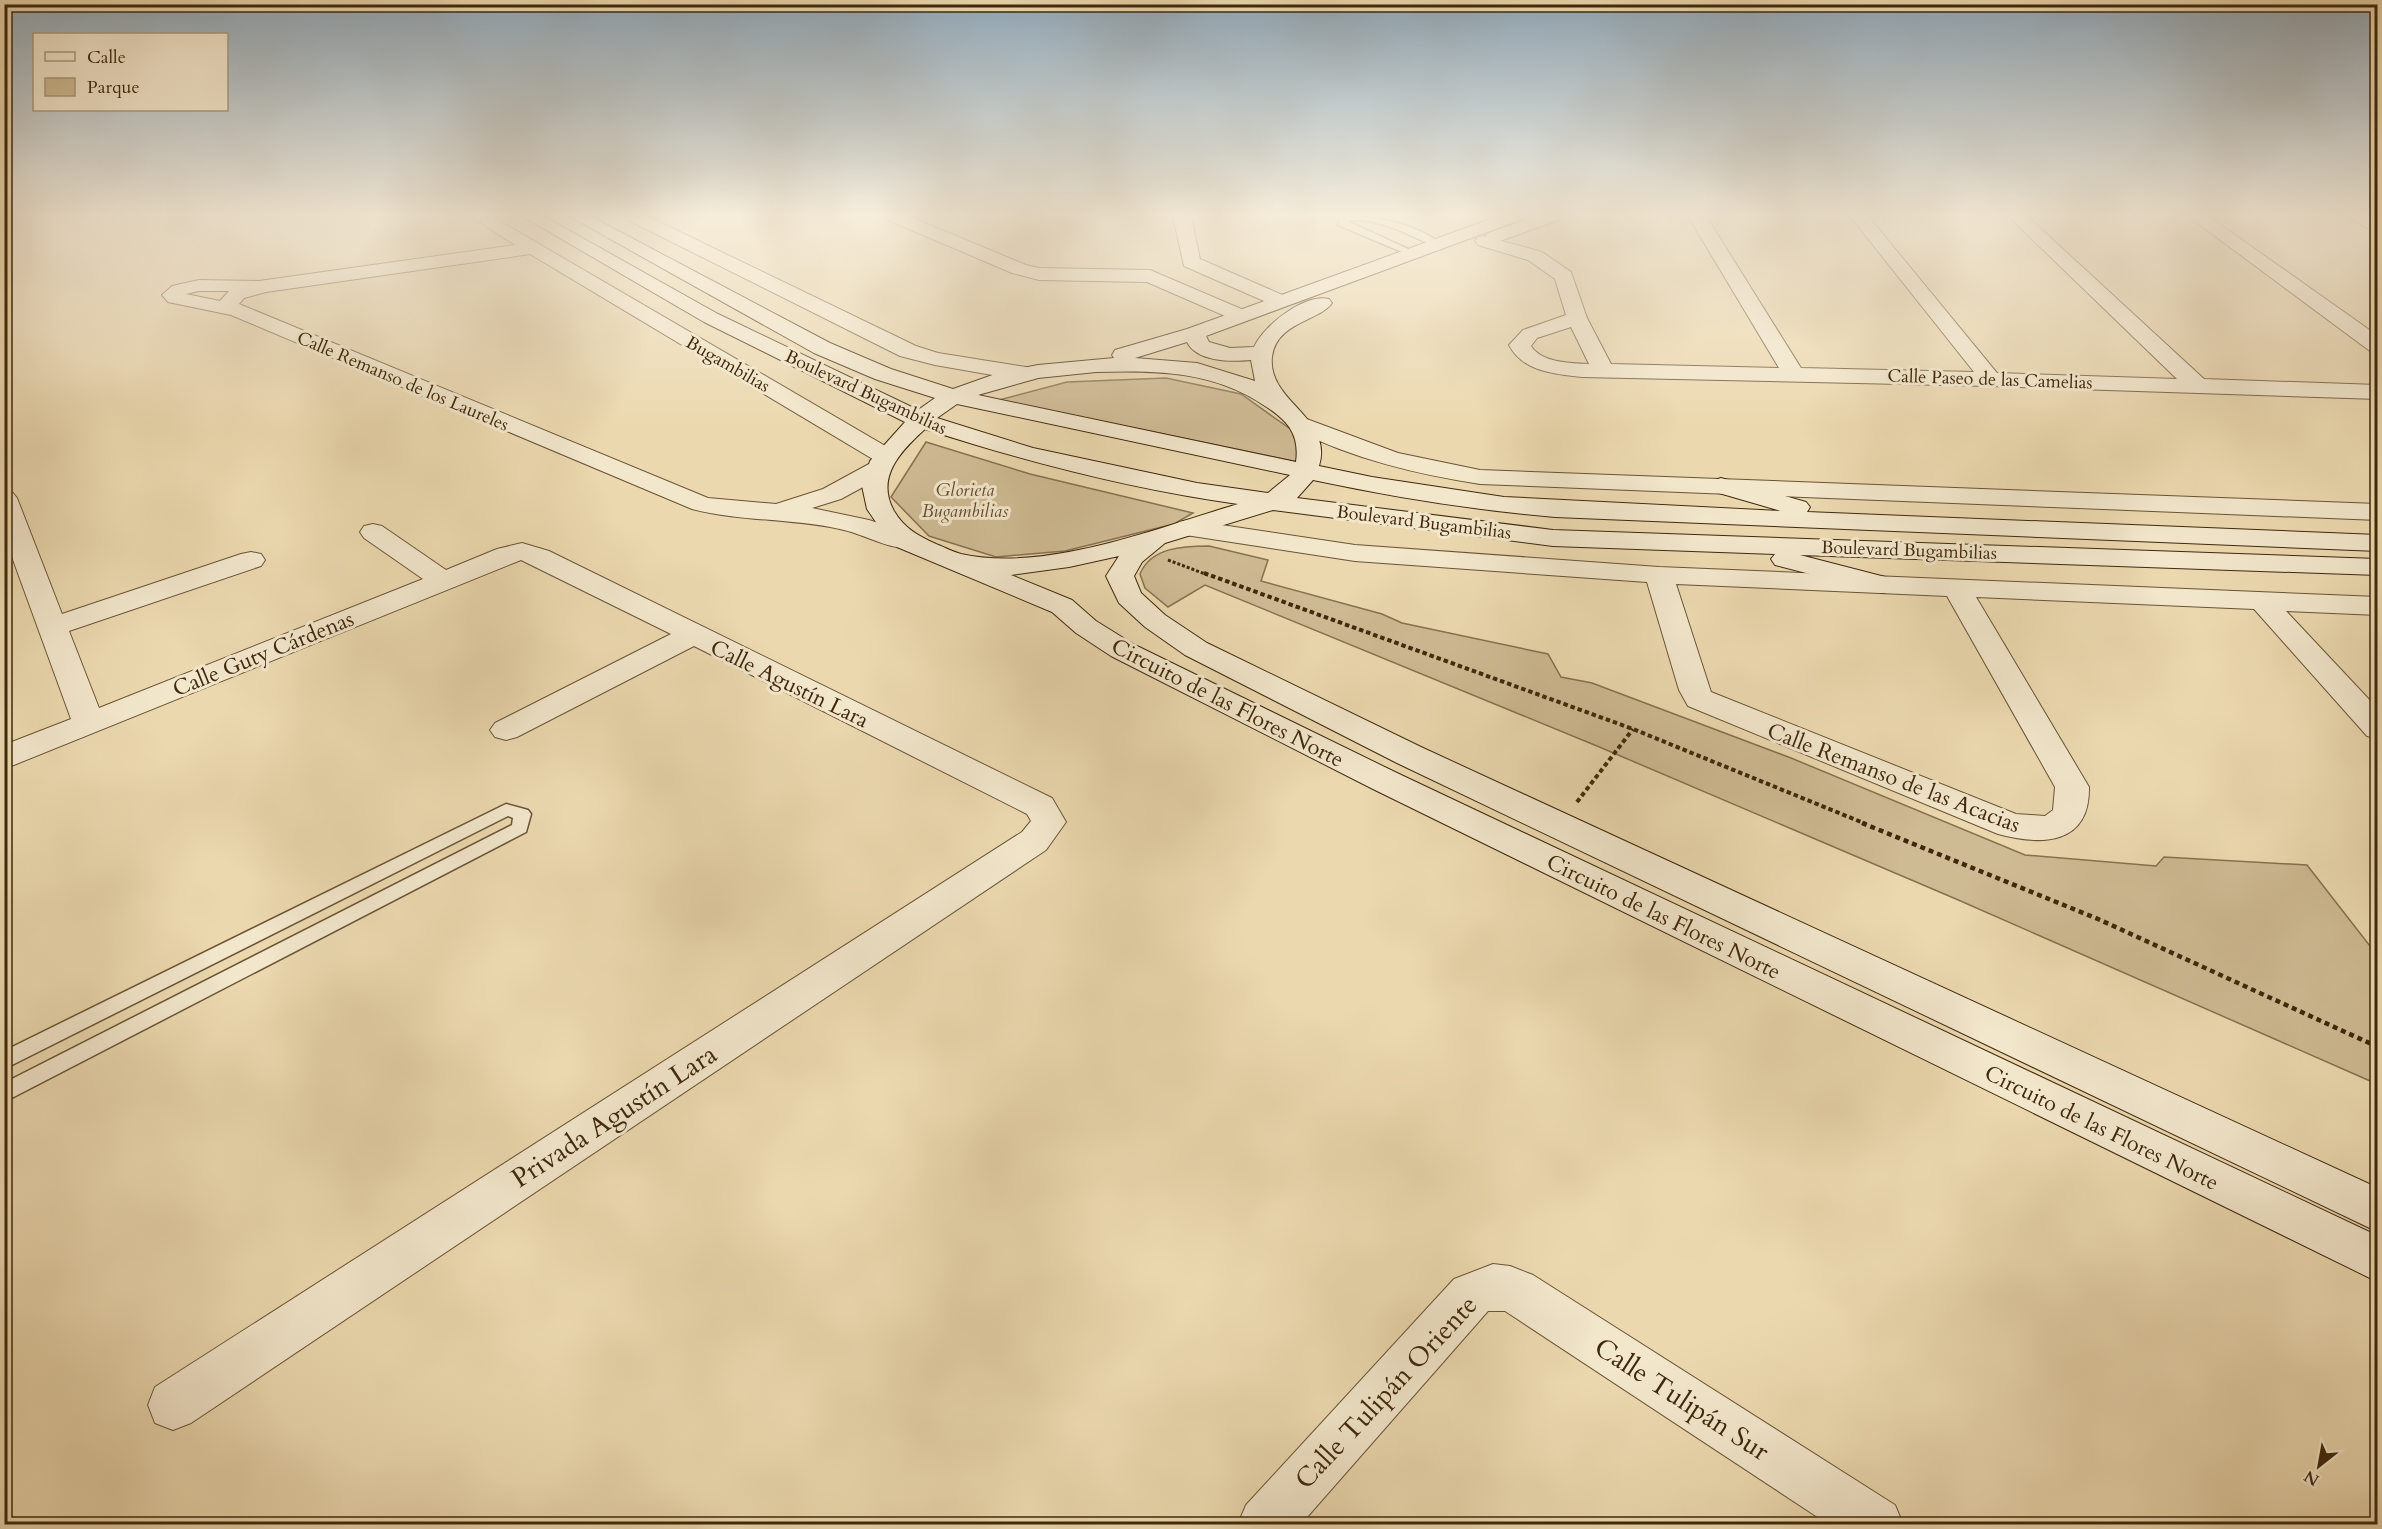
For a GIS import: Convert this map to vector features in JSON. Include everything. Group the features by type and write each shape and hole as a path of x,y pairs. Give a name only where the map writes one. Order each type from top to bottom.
{"street":[{"name":"Calle Remanso de los Laureles","path":"188,287 172,295 175,298 230,309 675,495 728,510 775,511 841,520 906,541 958,562"},
{"path":"230,309 228,302 232,298 260,287"},
{"name":"Bugambilias","path":"595,287 881,462"},
{"name":"Boulevard Bugambilias","path":"657,287 711,318 920,420 1027,454 1197,490 1553,538 2378,567"},
{"name":"Boulevard Bugambilias","path":"710,287 822,348 883,374 955,397 1372,485 1504,505 1851,523 2378,543"},
{"path":"779,287 908,351 935,359 1026,374 1079,366 1136,352 1318,287"},
{"path":"1176,287 1239,315"},
{"path":"1249,287 1280,301"},
{"path":"958,562 1014,566 1152,547 1272,501 1293,488 1308,470 1310,447 1297,419 1265,381 1261,352 1280,327 1305,310 1364,287"},
{"path":"1567,287 1576,318 1603,370"},
{"path":"1741,287 1794,375"},
{"path":"1917,287 1991,379"},
{"path":"2093,287 2197,386"},
{"path":"2296,287 2378,346"},
{"name":"Calle Paseo de las Camelias","path":"1576,318 1524,337 1520,345 1521,350 1535,360 1553,365 1603,370 1991,379 2378,392"},
{"path":"1194,333 1200,346 1214,352 1232,355 1261,352"},
{"path":"1079,366 1133,364 1188,368 1226,378 1258,391 1297,419 1364,452 1448,472 1480,477 2378,512"},
{"name":"Calle Remanso de los Laureles","path":"775,511 832,494 881,462 920,420 955,397 1026,374"},
{"path":"881,462 874,491 878,509 887,524 906,541"},
{"path":"1721,486 1851,523"},
{"path":"4,498 89,724"},
{"path":"373,532 443,580"},
{"path":"1728,544 1883,585"},
{"name":"Boulevard Bugambilias","path":"1062,606 1056,594 1057,588 1068,577 1152,547 1355,553 1659,575 2378,606"},
{"name":"Circuito de las Flores Norte","path":"1152,547 1129,597 1155,621 1196,649 1410,755 2378,1211"},
{"name":"Calle Guty Cárdenas","path":"4,758 443,580 507,555 522,552"},
{"name":"Calle Agustín Lara","path":"522,552 540,557 692,635 1040,806 1049,822"},
{"path":"52,627 251,561"},
{"name":"Circuito de las Flores Norte","path":"958,562 1062,606 1086,627 1122,650 1385,781 2378,1260"},
{"name":"Calle Remanso de las Acacias","path":"1659,575 1694,690 1699,699 2010,825 2033,829 2054,826 2067,819 2072,812 2074,804 2072,787 1957,588"},
{"path":"2261,600 2378,729"},
{"path":"506,730 692,635"},
{"path":"1385,781 1410,755"},
{"name":"Privada Agustín Lara","path":"173,1405 1034,841 1049,822"},
{"name":"Calle Tulipán Sur","path":"1484,1287 1502,1286 1516,1291 1876,1524"},
{"name":"Calle Tulipán Oriente","path":"1264,1524 1471,1295 1484,1287"}],"lane":[{"path":"4,1061 506,810 522,814 520,828 4,1093"},
{"path":"342,892 355,912"}],"path":[{"path":"1152,547 1634,729 2098,919 2378,1047"},
{"path":"1558,825 1634,729"}],"green space":[{"path":"1166,378 1241,394 1296,433 1298,462 999,400 1067,382"},
{"name":"Glorieta Bugambilias","path":"926,442 1030,474 1193,513 1174,524 1065,551 996,557 929,536 891,497"},
{"path":"1209,546 1268,560 1261,581 1382,614 1402,623 1548,654 1561,677 1592,683 1791,758 2025,855 2156,866 2164,857 2307,865 2377,955 2377,1084 1956,899 1597,746 1205,585 1168,607 1145,588 1140,574 1152,558 1169,550"}]}
